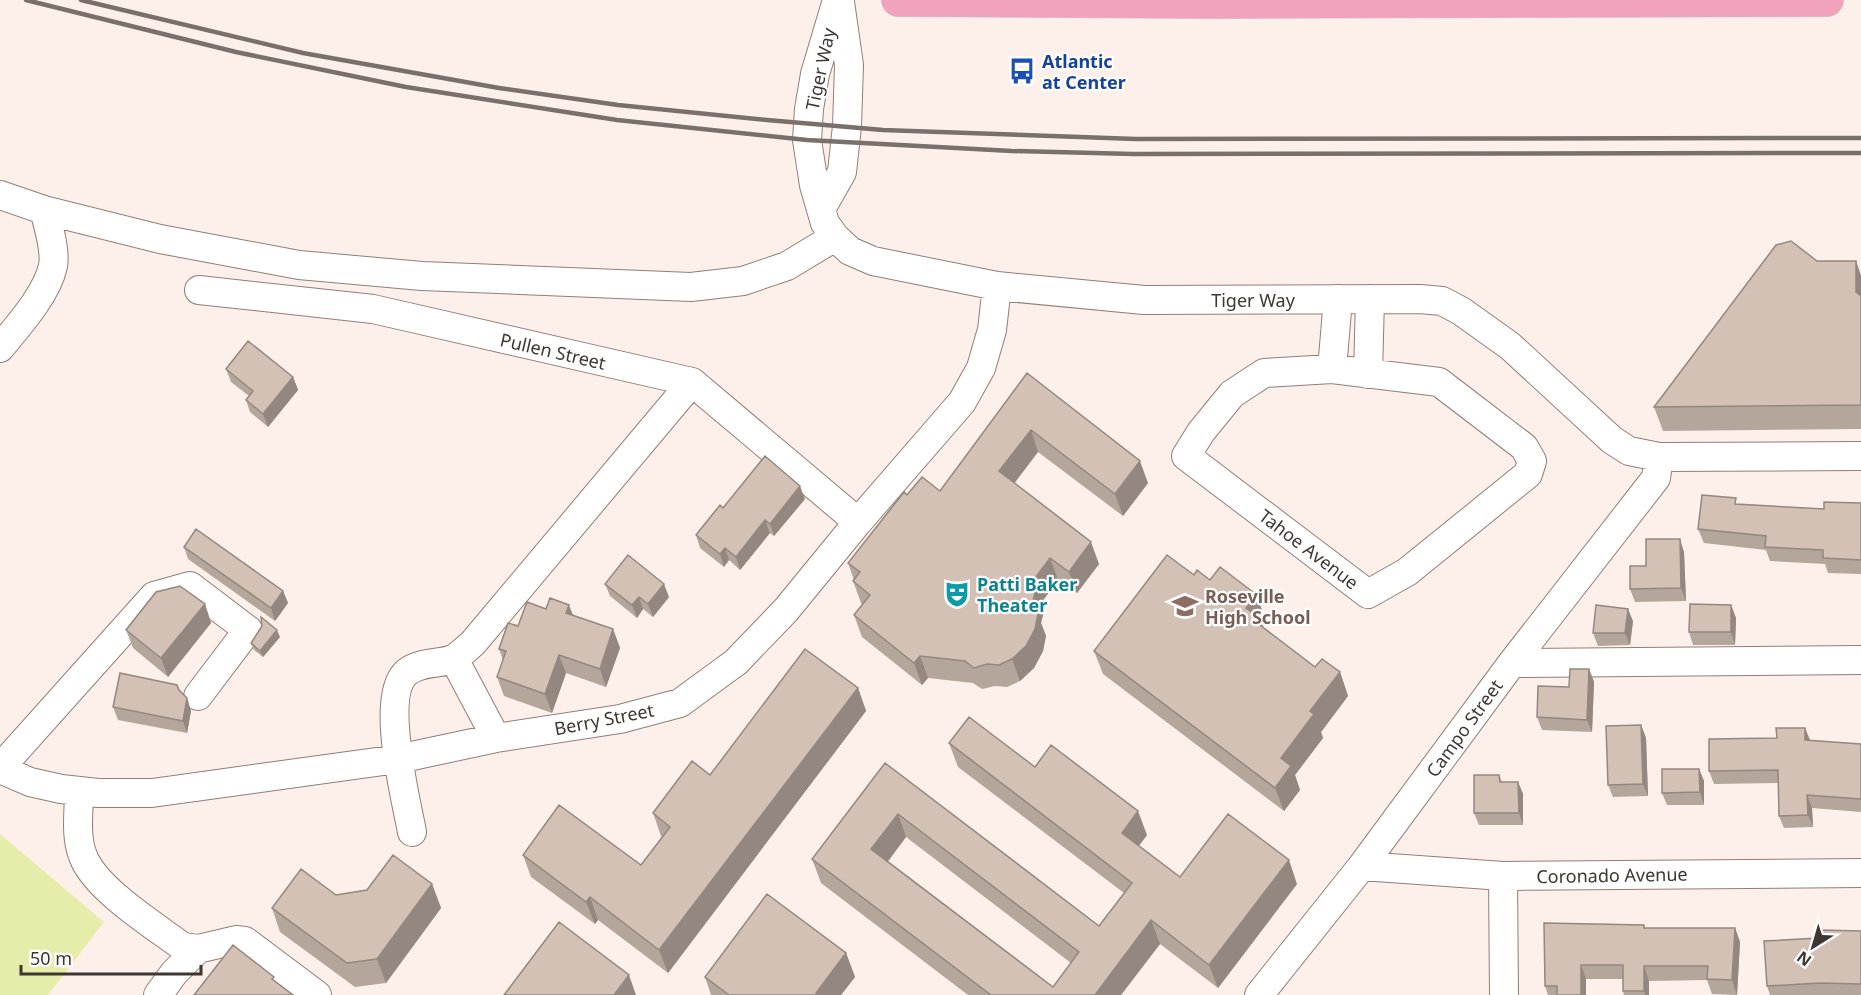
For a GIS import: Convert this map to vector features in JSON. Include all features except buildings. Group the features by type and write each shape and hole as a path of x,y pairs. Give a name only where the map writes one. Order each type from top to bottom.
{"main road":[{"path":"898,0 1827,0"}],"street":[{"name":"Tiger Way","path":"838,0 815,74 807,140 814,185 825,223 835,237 850,250 873,261 997,286 1144,300 1442,301 1461,310 1510,346 1612,440 1629,451 1659,457"},
{"name":"Tiger Way","path":"821,209 842,172 847,126 849,65 838,0"},
{"path":"0,195 44,210 160,238 299,265 422,276 691,287 743,281 787,266 835,237"},
{"path":"0,348 42,291 54,265 51,237 44,210"},
{"name":"Berry Street","path":"0,769 30,782 79,791 152,793 398,759 496,738 620,719 680,703 736,662 786,610 858,522 962,402 981,368 992,330 997,286"},
{"name":"Pullen Street","path":"199,290 373,309 692,382 858,522"},
{"path":"1332,369 1338,299"},
{"path":"1368,374 1370,299"},
{"name":"Tahoe Avenue","path":"1332,369 1440,382 1524,447 1532,461 1528,474 1407,572 1368,594 1186,456 1201,432 1232,394 1264,373 1332,369"},
{"path":"412,832 398,759 393,709 397,688 407,673 428,662 454,658 473,643 692,382"},
{"path":"1659,457 1861,456"},
{"name":"Campo Street","path":"1259,995 1362,866 1512,663 1656,478 1659,457"},
{"path":"0,769 154,596 190,585 248,630 198,696"},
{"path":"454,658 496,738"},
{"path":"1512,663 1861,660"},
{"path":"79,791 78,838 83,858 93,875 109,890 183,947 198,949 236,940 245,941 316,995"},
{"name":"Coronado Avenue","path":"1362,866 1503,876 1861,873"},
{"path":"1503,876 1504,995"},
{"path":"158,995 174,973 198,949"}],"green space":[{"path":"0,834 104,922 48,995 0,995"}],"railway":[{"path":"26,0 236,52 406,87 617,120 807,140 1012,151 1133,154 1861,153"},
{"path":"81,0 303,53 499,88 618,105 883,130 1136,139 1861,138"}],"place":[{"name":"Atlantic at Center","path":"1022,71"},
{"name":"Patti Baker Theater","path":"957,594"},
{"name":"Roseville High School","path":"1185,606"}]}
